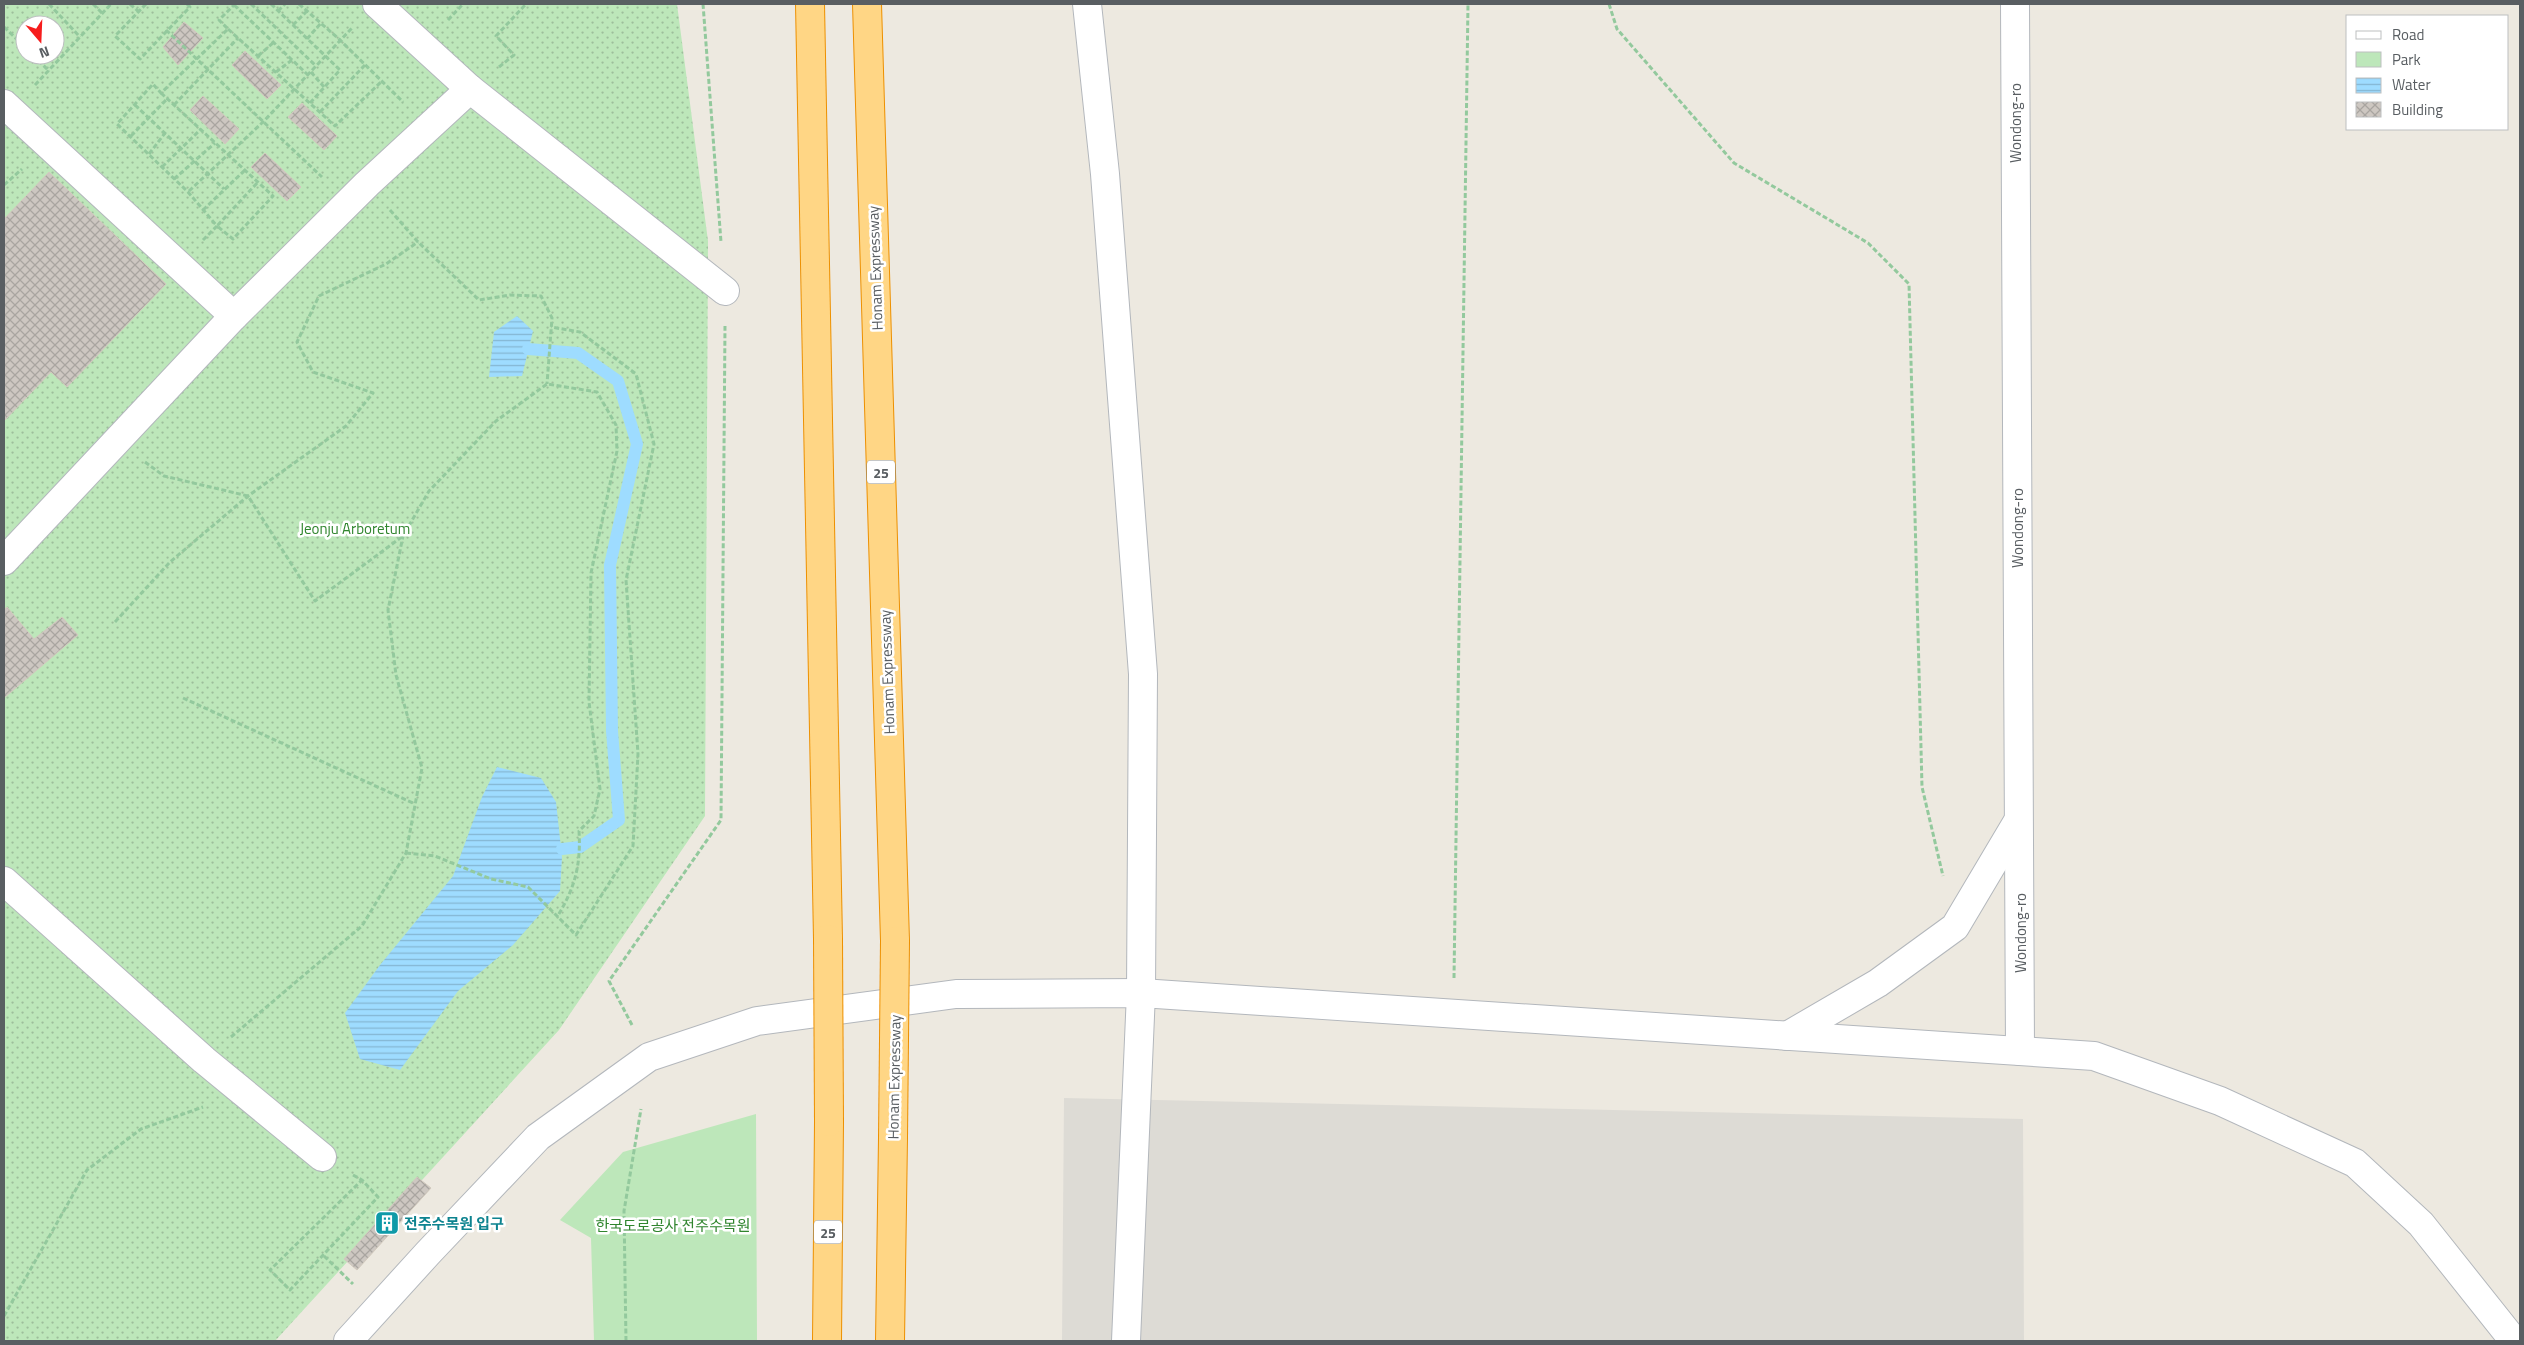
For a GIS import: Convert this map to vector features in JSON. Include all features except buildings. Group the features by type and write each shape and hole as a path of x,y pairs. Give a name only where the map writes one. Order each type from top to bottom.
{"highway":[{"name":"25","path":"810,4 828,939 827,1341"},
{"name":"Honam Expressway","path":"867,4 895,941 890,1341"}],"street":[{"path":"376,4 470,89 725,291"},
{"path":"1087,4 1105,174 1143,674 1141,993 1126,1341"},
{"name":"Wondong-ro","path":"2015,4 2020,1051"},
{"path":"4,561 234,316 357,193 470,89"},
{"path":"7,107 234,316"},
{"path":"1787,1036 1878,984 1956,927 2019,819"},
{"path":"4,881 204,1060 322,1157"},
{"path":"348,1341 538,1137 649,1057 757,1021 956,994 1141,993 2094,1056 2220,1101 2355,1163 2421,1224 2514,1341"}],"path":[{"path":"49,4 80,37"},
{"path":"93,4 102,13"},
{"path":"7,107 49,70 111,4"},
{"path":"130,4 138,11"},
{"path":"146,4 115,36 140,59 190,7 187,4"},
{"path":"324,87 292,60 235,4 219,20 335,126 382,81"},
{"path":"250,4 316,66"},
{"path":"271,4 340,70 310,103"},
{"path":"278,11 285,4"},
{"path":"299,4 340,40 428,127"},
{"path":"470,89 514,55 496,36 526,4"},
{"path":"626,1341 624,1211 649,1057 609,981 721,820 725,291 703,4"},
{"path":"1454,1014 1468,4"},
{"path":"1609,4 1617,29 1734,163 1868,243 1909,284 1922,787 1956,927"},
{"path":"293,25 307,11"},
{"path":"307,39 321,23"},
{"path":"188,192 263,122 354,26"},
{"path":"4,27 15,37"},
{"path":"161,93 228,29"},
{"path":"166,30 263,122 418,242 479,300 510,295 541,296 552,318 547,384"},
{"path":"174,105 238,38"},
{"path":"258,56 274,42"},
{"path":"276,72 292,60"},
{"path":"44,65 49,70"},
{"path":"320,112 365,65"},
{"path":"153,84 161,93 272,196 233,238 216,226 188,192 117,124 153,84"},
{"path":"131,136 167,99"},
{"path":"135,105 224,190"},
{"path":"162,167 201,129"},
{"path":"149,154 166,133"},
{"path":"174,179 215,143"},
{"path":"203,210 244,170"},
{"path":"179,265 258,182"},
{"path":"115,622 170,562 248,496 346,426 374,393 314,372 297,342 319,296 386,264 418,242"},
{"path":"406,853 435,856 491,879 528,887 576,935 633,846 638,754 626,580 654,444 636,374 580,332 551,327"},
{"path":"204,1060 362,926 406,853 422,768 396,675 388,610 403,536 428,490 496,421 547,384 598,392 616,424 617,451 591,573 589,702 600,790 594,816 579,831 580,859 570,896 557,917"},
{"path":"116,441 164,476 248,496 314,601 403,536"},
{"path":"183,698 416,804"},
{"path":"4,1316 87,1170 141,1129 205,1106 230,1082"},
{"path":"322,1157 362,1180 378,1197 290,1290 270,1270 362,1180"},
{"path":"324,1256 357,1289"}],"shaded area":[{"path":"1064,1098 2023,1119 2024,1341 1062,1341"}],"green space":[{"name":"Jeonju Arboretum","path":"4,4 677,4 708,241 705,816 559,1030 275,1341 4,1341"},
{"name":"한국도로공사 전주수목원","path":"756,1114 757,1341 594,1341 591,1238 560,1220 623,1152"}],"water":[{"path":"517,316 533,331 522,376 489,377 494,332"},
{"path":"497,767 541,778 556,802 562,857 560,891 513,945 458,991 400,1070 360,1059 345,1013 380,965 453,876 482,797"}],"waterway":[{"path":"528,349 578,353 618,381 637,444 610,565 612,731 619,820 580,847 562,849"}],"place":[{"name":"전주수목원 입구","path":"387,1223"}]}
